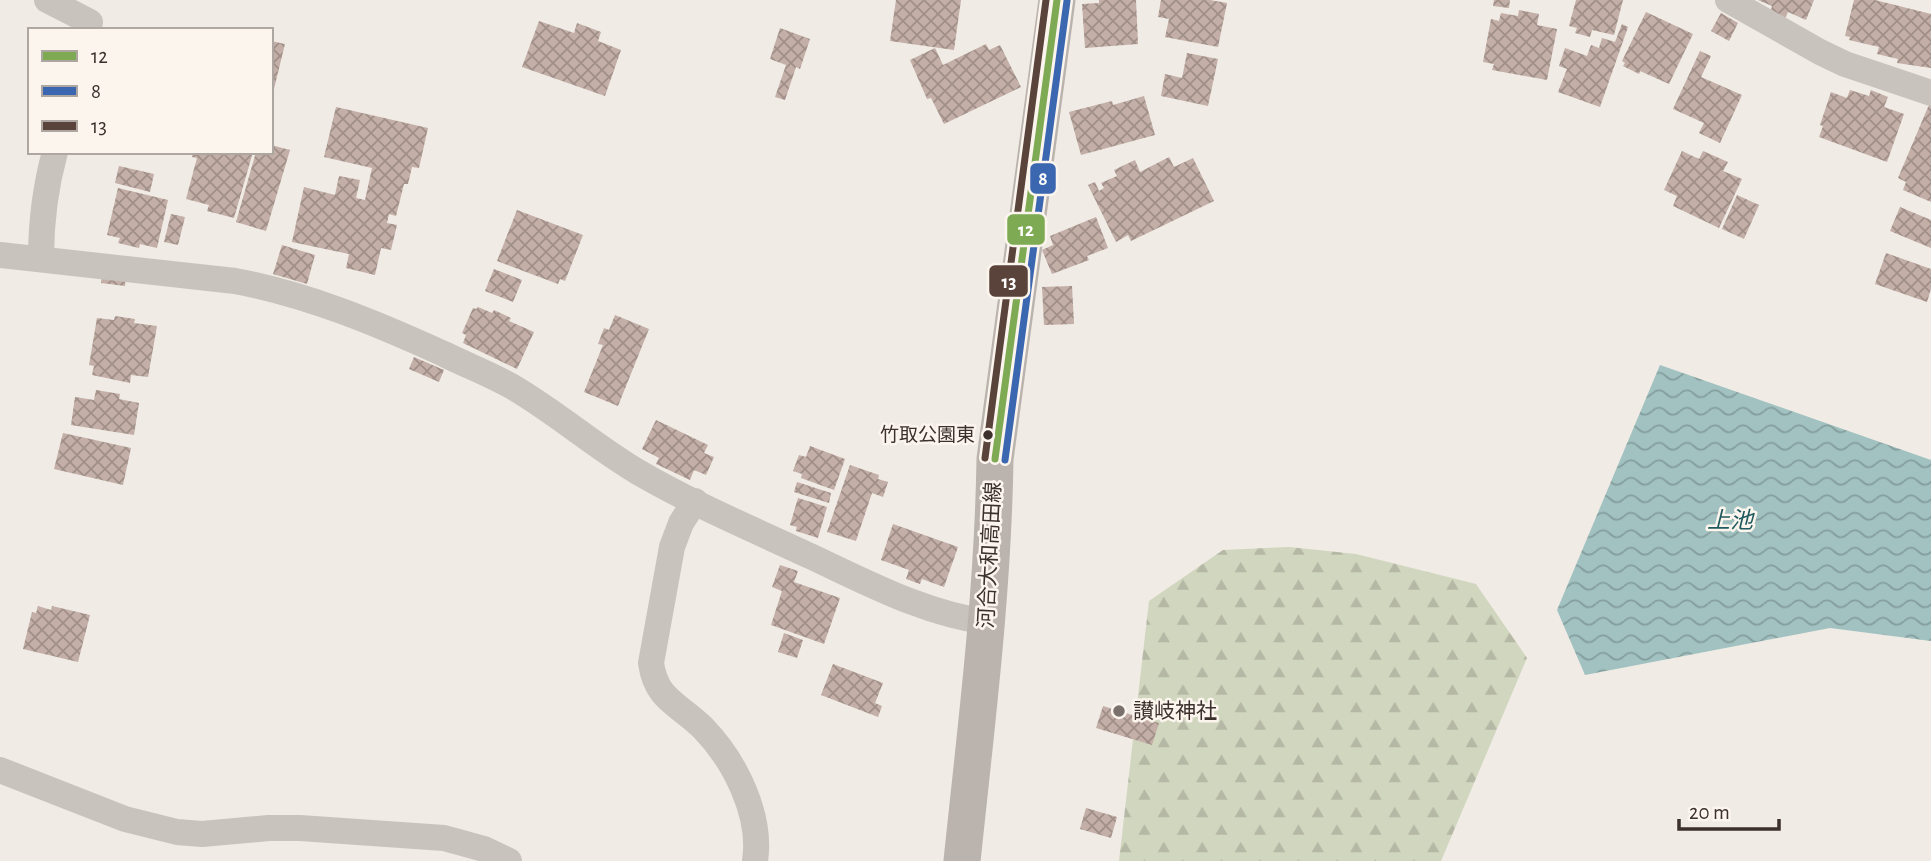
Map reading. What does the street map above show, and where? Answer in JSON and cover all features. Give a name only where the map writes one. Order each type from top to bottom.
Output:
[{"type":"main road","name":"河合大和高田線","points":[[962,861],[987,622],[994,533],[995,459],[1057,0]]},
{"type":"street","points":[[47,0],[90,22],[88,28]]},
{"type":"street","points":[[1728,0],[1828,56],[1931,93]]},
{"type":"street","points":[[41,259],[41,224],[55,154]]},
{"type":"street","points":[[0,254],[235,281],[270,288],[347,312],[388,328],[509,385],[542,405],[605,452],[695,501],[900,598],[958,618],[987,622]]},
{"type":"street","points":[[695,501],[681,523],[672,547],[651,663],[653,680],[663,694],[702,727],[732,768],[754,821],[757,849],[755,861]]},
{"type":"street","points":[[0,770],[125,819],[177,832],[202,834],[300,828],[444,838],[484,849],[509,861]]},
{"type":"green space","points":[[1289,547],[1356,554],[1476,584],[1527,658],[1441,861],[1119,861],[1149,601],[1223,550]]},
{"type":"water","name":"上池","points":[[1660,365],[1931,460],[1931,641],[1830,628],[1585,675],[1557,610]]},
{"type":"building","points":[[896,0],[961,0],[954,50],[890,41]]},
{"type":"building","points":[[1099,0],[1136,0],[1138,44],[1085,48],[1082,4],[1099,3]]},
{"type":"building","points":[[1161,0],[1210,0],[1227,3],[1218,47],[1165,37],[1169,19],[1158,17]]},
{"type":"building","points":[[1494,0],[1510,0],[1509,8],[1493,6]]},
{"type":"building","points":[[1576,0],[1623,0],[1614,35],[1592,30],[1590,37],[1575,33],[1577,28],[1569,26]]},
{"type":"building","points":[[1758,0],[1814,0],[1806,20],[1788,12],[1785,19],[1770,13],[1772,6]]},
{"type":"building","points":[[1854,0],[1875,0],[1931,14],[1931,68],[1897,63],[1898,59],[1877,54],[1879,47],[1849,40],[1850,37],[1845,36]]},
{"type":"building","points":[[1519,10],[1539,14],[1537,25],[1557,29],[1547,80],[1492,70],[1494,64],[1483,62],[1491,19],[1499,21],[1501,13],[1518,16]]},
{"type":"building","points":[[1646,12],[1693,34],[1669,84],[1623,66],[1625,63],[1622,61]]},
{"type":"building","points":[[1721,13],[1738,23],[1729,41],[1711,31]]},
{"type":"building","points":[[539,21],[574,33],[577,23],[601,32],[598,41],[621,50],[605,96],[522,67]]},
{"type":"building","points":[[1622,24],[1628,27],[1600,107],[1558,92],[1567,69],[1559,66],[1565,48],[1587,56],[1591,45],[1599,48],[1602,38],[1615,42]]},
{"type":"building","points":[[780,28],[810,39],[800,69],[796,67],[785,100],[775,97],[786,65],[770,59]]},
{"type":"building","points":[[273,41],[285,44],[273,93]]},
{"type":"building","points":[[986,44],[989,50],[1000,45],[1021,87],[944,124],[931,98],[927,99],[910,60],[935,48],[943,65]]},
{"type":"building","points":[[1700,51],[1711,56],[1701,77],[1742,95],[1720,143],[1699,133],[1704,123],[1673,109]]},
{"type":"building","points":[[1187,53],[1218,59],[1208,106],[1161,96],[1165,74],[1182,78]]},
{"type":"building","points":[[1850,90],[1869,96],[1871,90],[1888,97],[1884,107],[1904,114],[1887,162],[1819,137],[1823,126],[1820,125],[1831,92],[1847,98]]},
{"type":"building","points":[[1144,96],[1155,135],[1081,155],[1069,112],[1112,101],[1113,105]]},
{"type":"building","points":[[1931,100],[1931,202],[1903,190],[1906,182],[1898,178]]},
{"type":"building","points":[[336,107],[428,128],[419,168],[412,167],[408,184],[404,184],[396,216],[389,214],[387,223],[397,225],[391,250],[381,248],[375,275],[346,268],[349,254],[292,242],[304,187],[335,195],[339,176],[360,180],[356,198],[365,200],[372,168],[324,157]]},
{"type":"building","points":[[273,146],[290,150],[266,231],[236,222],[255,154],[273,154]]},
{"type":"building","points":[[1682,151],[1699,159],[1703,151],[1728,162],[1723,171],[1742,179],[1719,228],[1673,206],[1677,196],[1664,190]]},
{"type":"building","points":[[193,154],[252,154],[234,218],[207,211],[209,205],[186,199],[197,158],[192,157]]},
{"type":"building","points":[[1169,157],[1174,167],[1193,158],[1214,201],[1131,241],[1128,235],[1116,242],[1088,185],[1095,182],[1099,191],[1104,188],[1101,183],[1117,176],[1114,170],[1135,160],[1140,172]]},
{"type":"building","points":[[119,166],[154,174],[150,192],[115,183]]},
{"type":"building","points":[[118,188],[168,200],[157,248],[140,244],[139,248],[118,243],[120,238],[107,235]]},
{"type":"building","points":[[1737,195],[1759,205],[1744,239],[1722,229]]},
{"type":"building","points":[[1900,207],[1931,220],[1931,248],[1890,231]]},
{"type":"building","points":[[517,210],[583,235],[565,281],[560,279],[558,284],[497,261]]},
{"type":"building","points":[[171,214],[185,217],[178,245],[164,242]]},
{"type":"building","points":[[1096,217],[1108,248],[1087,256],[1089,260],[1052,274],[1042,250],[1053,245],[1050,236]]},
{"type":"building","points":[[282,245],[315,255],[307,284],[273,274]]},
{"type":"building","points":[[1886,253],[1931,269],[1931,289],[1927,302],[1875,284]]},
{"type":"building","points":[[494,269],[522,280],[513,302],[485,291]]},
{"type":"building","points":[[102,273],[126,277],[125,286],[101,283]]},
{"type":"building","points":[[1072,286],[1074,324],[1044,325],[1042,287]]},
{"type":"building","points":[[478,307],[492,313],[494,310],[511,318],[509,321],[534,332],[517,369],[463,343],[466,335],[462,333],[473,308]]},
{"type":"building","points":[[615,315],[649,329],[618,406],[584,392],[603,345],[598,344],[604,328],[609,330]]},
{"type":"building","points":[[115,316],[135,319],[134,323],[157,326],[148,377],[131,375],[130,383],[92,375],[94,366],[89,365],[97,318],[114,320]]},
{"type":"building","points":[[414,357],[444,370],[439,382],[409,369]]},
{"type":"building","points":[[96,390],[120,394],[119,399],[139,403],[134,435],[71,425],[75,397],[94,400]]},
{"type":"building","points":[[656,420],[708,445],[704,453],[714,457],[706,475],[694,470],[690,480],[656,464],[659,458],[642,449]]},
{"type":"building","points":[[63,433],[131,448],[123,485],[54,469]]},
{"type":"building","points":[[810,446],[845,459],[834,490],[801,478],[802,474],[793,471],[799,455],[806,457]]},
{"type":"building","points":[[850,465],[879,475],[878,479],[888,482],[883,497],[872,493],[856,541],[827,532]]},
{"type":"building","points":[[797,482],[831,493],[829,503],[794,492]]},
{"type":"building","points":[[798,498],[827,507],[818,538],[796,531],[797,527],[790,525]]},
{"type":"building","points":[[893,524],[958,547],[944,587],[922,579],[920,584],[906,579],[909,570],[881,560]]},
{"type":"building","points":[[780,565],[798,571],[794,582],[840,598],[824,644],[771,625],[782,591],[772,587]]},
{"type":"building","points":[[38,606],[51,610],[52,606],[90,615],[78,662],[23,649],[32,612],[36,613]]},
{"type":"building","points":[[784,633],[803,640],[797,658],[778,652]]},
{"type":"building","points":[[833,664],[883,683],[875,703],[882,706],[878,717],[821,695]]},
{"type":"building","points":[[1103,706],[1159,723],[1152,745],[1096,728]]},
{"type":"building","points":[[1086,808],[1117,817],[1111,838],[1080,829]]},
{"type":"transit line","name":"13","points":[[985,458],[1046,0]]},
{"type":"transit line","name":"12","points":[[995,459],[1057,0]]},
{"type":"transit line","name":"8","points":[[1005,460],[1067,1]]},
{"type":"place","name":"竹取公園東","points":[[988,435]]},
{"type":"place","name":"讃岐神社","points":[[1119,711]]}]
